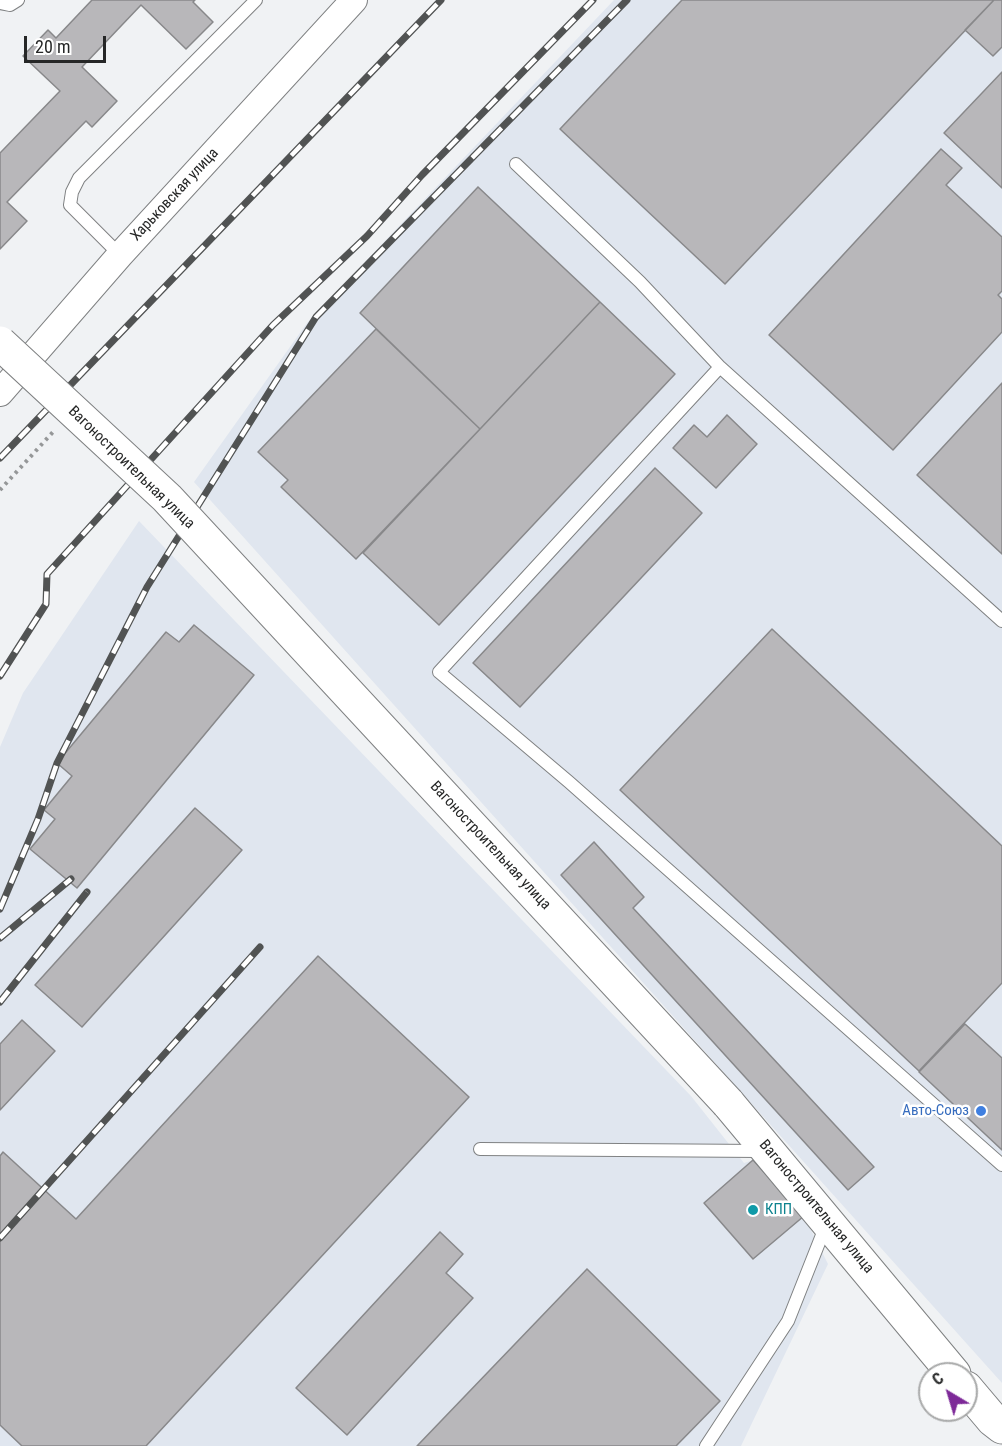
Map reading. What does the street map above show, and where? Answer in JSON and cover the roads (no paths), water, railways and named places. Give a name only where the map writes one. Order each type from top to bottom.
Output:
[{"type":"main road","name":"Вагоностроительная улица","points":[[0,343],[167,498],[728,1102],[944,1362]]},
{"type":"main road","points":[[978,1402],[1002,1427]]},
{"type":"street","name":"Харьковская улица","points":[[0,393],[120,255],[354,0]]},
{"type":"lane","points":[[0,3],[10,5],[18,0]]},
{"type":"lane","points":[[120,255],[70,205],[72,192],[79,178],[256,0]]},
{"type":"lane","points":[[516,164],[640,282],[720,367],[1002,621]]},
{"type":"lane","points":[[720,367],[439,672],[569,782],[1002,1165]]},
{"type":"lane","points":[[480,1149],[769,1151]]},
{"type":"lane","points":[[706,1446],[788,1321],[827,1221]]},
{"type":"railway","points":[[0,458],[441,0]]},
{"type":"railway","points":[[0,676],[46,604],[47,574],[273,325],[367,236],[422,175],[593,0]]},
{"type":"railway","points":[[0,909],[38,819],[57,763],[147,587],[316,317],[627,0]]},
{"type":"railway","points":[[0,938],[71,879]]},
{"type":"railway","points":[[0,1002],[87,892]]},
{"type":"railway","points":[[0,1238],[260,947]]},
{"type":"place","name":"Авто-Союз","points":[[981,1111]]},
{"type":"place","name":"КПП","points":[[753,1210]]}]
